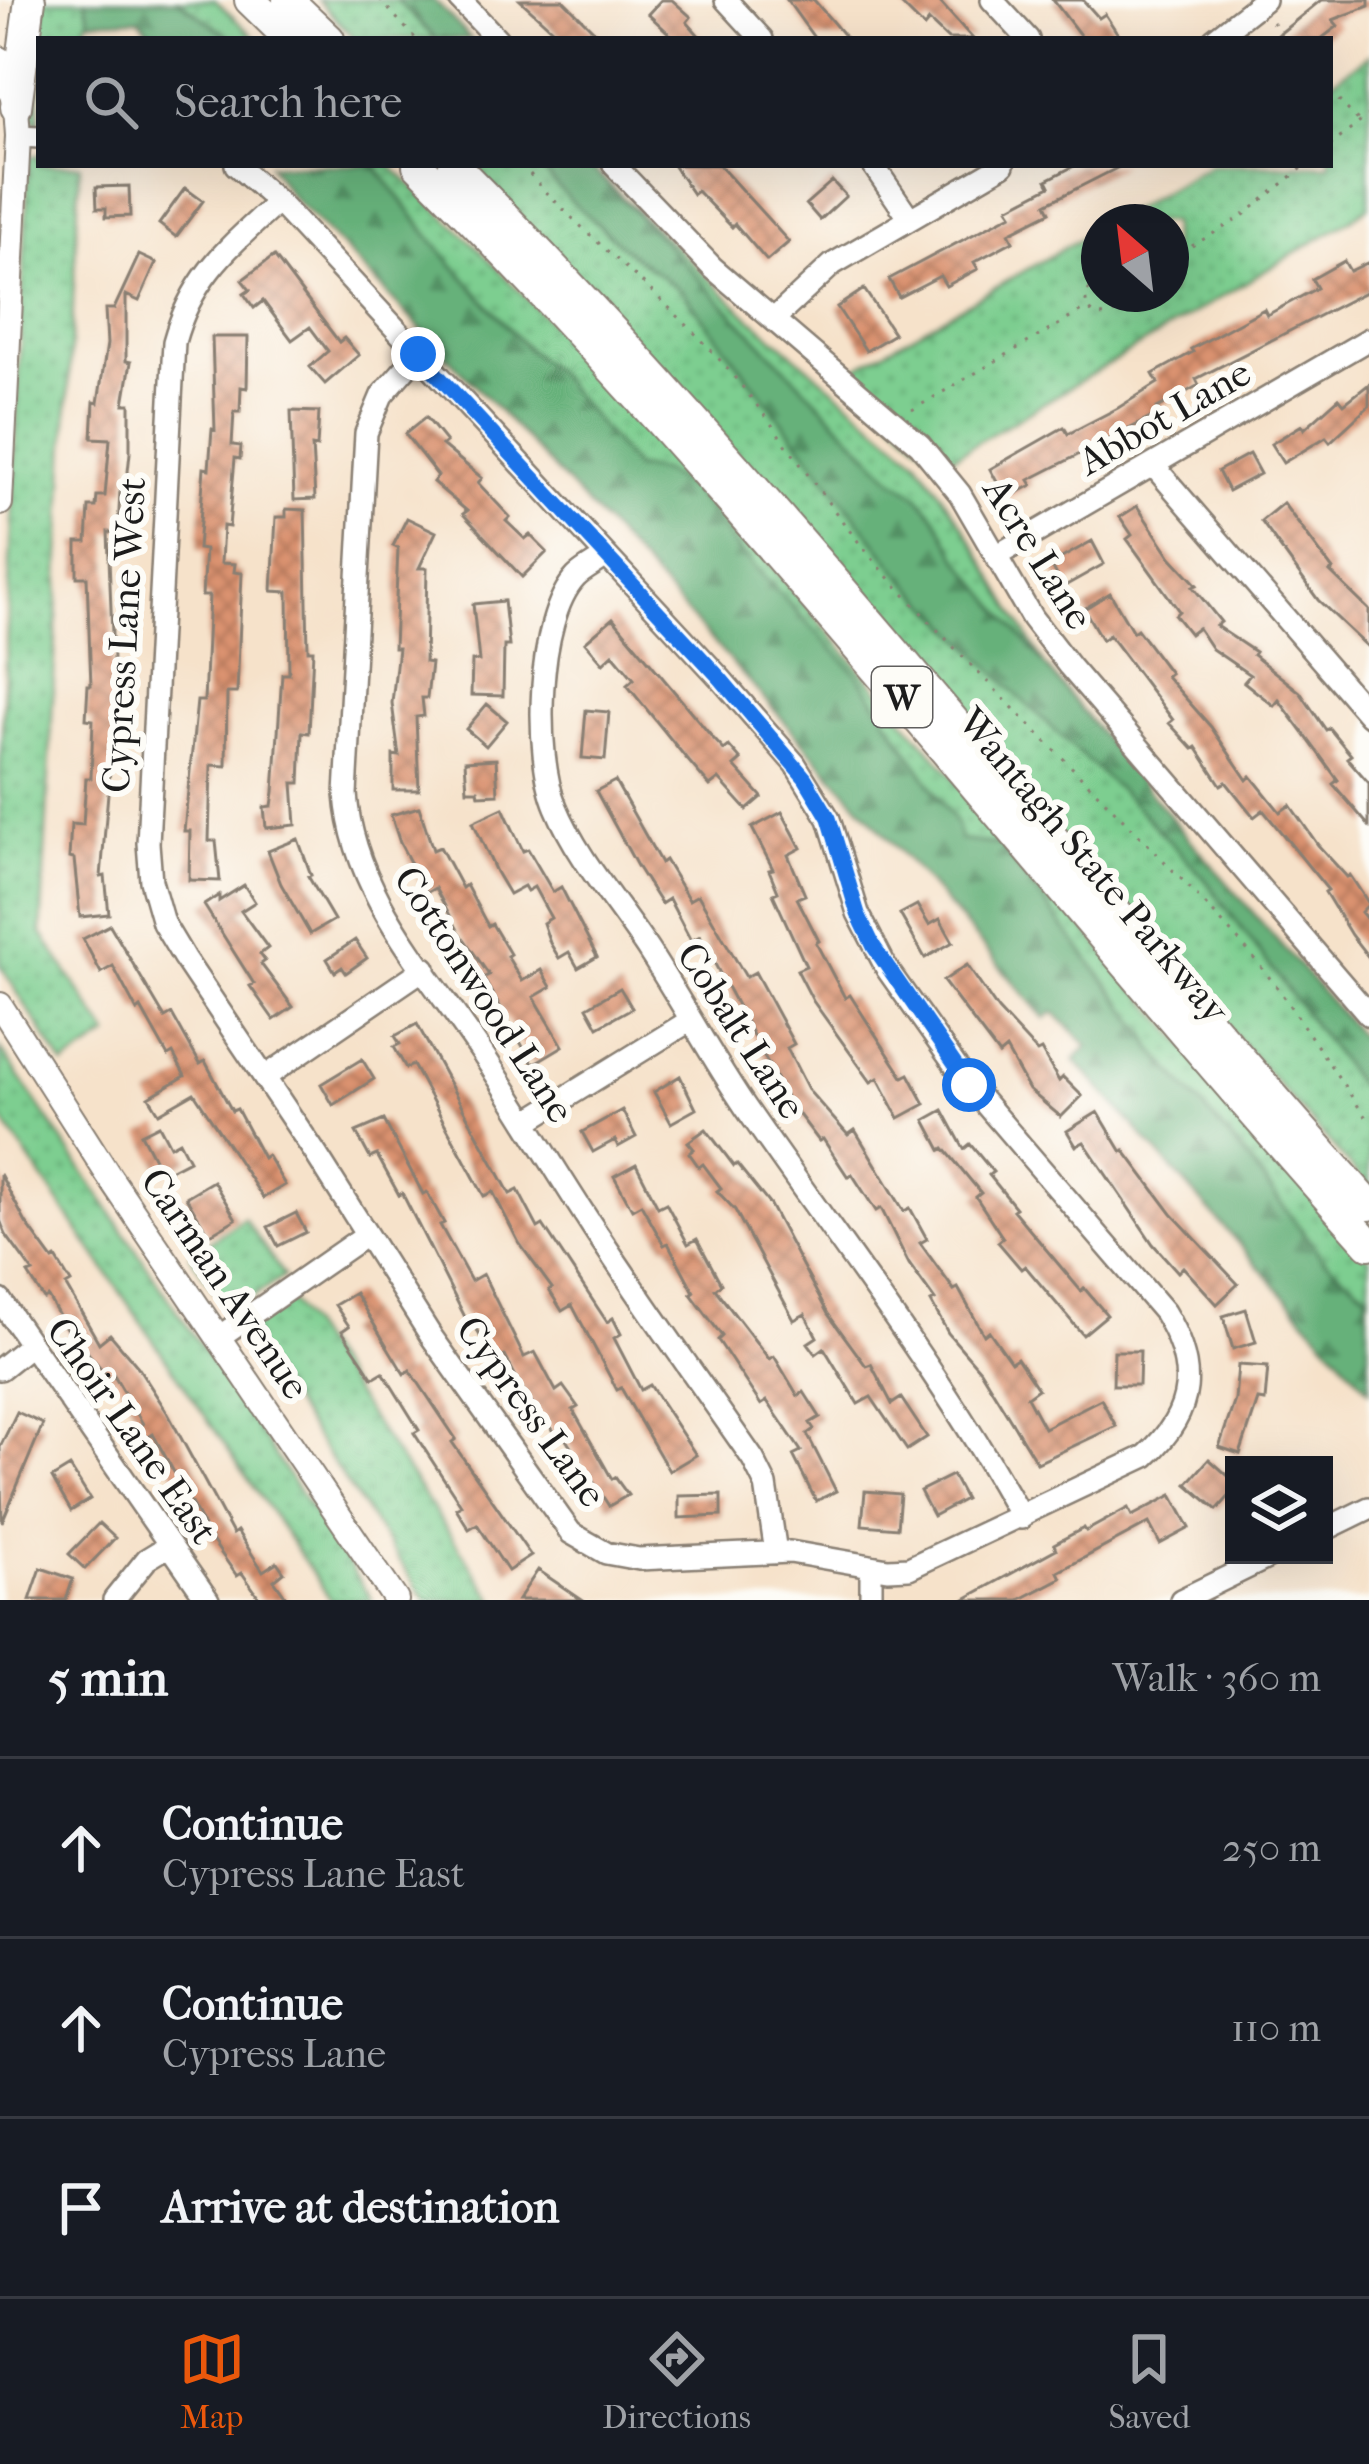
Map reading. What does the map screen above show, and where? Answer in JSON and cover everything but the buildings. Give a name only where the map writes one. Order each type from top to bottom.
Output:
[{"type":"highway","points":[[0,8],[8,0]]},
{"type":"highway","points":[[25,127],[30,0]]},
{"type":"highway","points":[[250,0],[287,36]]},
{"type":"highway","points":[[288,0],[328,36]]},
{"type":"highway","points":[[304,0],[329,36]]},
{"type":"highway","name":"Wantagh State Parkway","points":[[421,168],[621,377],[806,584],[1147,992],[1369,1244]]},
{"type":"highway","name":"Wantagh State Parkway","points":[[457,168],[678,400],[843,587],[1143,946],[1369,1205]]},
{"type":"main road","points":[[0,59],[25,127],[0,503]]},
{"type":"main road","name":"Carman Avenue","points":[[3,1015],[396,1600]]},
{"type":"street","points":[[460,0],[494,36]]},
{"type":"street","points":[[726,0],[759,36]]},
{"type":"street","points":[[992,0],[1025,36]]},
{"type":"street","points":[[1218,36],[1263,5]]},
{"type":"street","points":[[239,168],[278,202],[606,556]]},
{"type":"street","name":"Acre Lane","points":[[617,168],[713,268],[895,421],[942,470],[1032,618],[1069,666],[1369,1015]]},
{"type":"street","points":[[875,168],[910,220]]},
{"type":"street","points":[[774,319],[833,264],[998,168]]},
{"type":"street","name":"Cypress Lane West","points":[[265,1077],[164,923],[151,881],[148,843],[173,342],[182,311],[202,277],[278,202]]},
{"type":"street","name":"Abbot Lane","points":[[996,556],[1369,339]]},
{"type":"street","name":"Cottonwood Lane","points":[[418,354],[382,395],[366,433],[346,794],[348,825],[359,864],[592,1227],[753,1459],[766,1486],[776,1553]]},
{"type":"street","points":[[1153,465],[1369,715]]},
{"type":"street","name":"Cypress Lane","points":[[265,1077],[444,1355],[571,1533],[606,1553],[639,1559],[776,1553],[909,1568],[1146,1456],[1174,1423],[1186,1395],[1188,1366],[1181,1341],[1164,1312],[969,1085],[887,969],[858,914],[829,818],[805,778],[606,556]]},
{"type":"street","name":"Cobalt Lane","points":[[606,556],[576,577],[554,622],[544,704],[547,779],[555,806],[742,1102],[980,1445],[1021,1518]]},
{"type":"street","points":[[265,1077],[425,968]]},
{"type":"street","points":[[526,1122],[691,1020]]},
{"type":"street","points":[[219,1337],[366,1235]]},
{"type":"street","name":"Choir Lane East","points":[[0,1300],[208,1600]]},
{"type":"street","points":[[0,1369],[30,1345]]},
{"type":"street","points":[[1333,1526],[1369,1508]]},
{"type":"street","points":[[114,1600],[147,1559],[170,1545]]},
{"type":"street","points":[[1182,1600],[1255,1564]]},
{"type":"street","points":[[871,1566],[872,1600]]},
{"type":"path","points":[[380,0],[413,36]]},
{"type":"path","points":[[1263,5],[1284,36]]},
{"type":"path","points":[[1333,95],[1360,122]]},
{"type":"path","points":[[1333,144],[1369,115]]},
{"type":"path","points":[[525,168],[710,349],[756,402],[875,562],[1248,951],[1369,1122]]},
{"type":"path","points":[[1189,248],[1240,218],[1302,168]]},
{"type":"path","points":[[895,421],[1081,312]]},
{"type":"green space","points":[[40,0],[85,0],[90,21],[85,36],[37,36]]},
{"type":"green space","points":[[85,0],[178,0],[228,36],[153,36],[139,19],[90,21]]},
{"type":"green space","points":[[178,0],[215,0],[253,36],[228,36]]},
{"type":"green space","points":[[318,0],[396,0],[433,36],[352,36]]},
{"type":"green space","points":[[396,0],[434,0],[468,36],[433,36]]},
{"type":"green space","points":[[36,45],[36,122],[30,113]]},
{"type":"green space","points":[[1369,55],[1369,206],[941,464],[845,374],[1081,238],[1081,312],[1189,312],[1189,204],[1142,204],[1205,168],[1333,168],[1333,81]]},
{"type":"green space","points":[[36,156],[36,168],[80,168],[41,932],[109,1036],[64,1066],[0,965],[0,780],[29,157]]},
{"type":"green space","points":[[271,168],[376,168],[440,250],[525,347],[554,371],[634,467],[663,472],[693,490],[736,548],[858,675],[957,825],[960,840],[1000,845],[1146,1034],[1152,1049],[1246,1157],[1323,1259],[1367,1293],[1369,1390],[1075,1060],[1088,1046],[1054,1012],[1045,1018],[675,600],[290,195]]},
{"type":"green space","points":[[376,168],[393,168],[475,245],[673,452],[1369,1258],[1369,1297],[1323,1259],[1246,1157],[1152,1049],[1146,1034],[960,840],[957,825],[858,675],[736,548],[693,490],[663,472],[634,467],[554,371],[525,347]]},
{"type":"green space","points":[[472,168],[541,168],[630,253],[683,292],[901,575],[1205,879],[1369,1099],[1369,1188]]},
{"type":"green space","points":[[541,168],[592,168],[893,479],[918,496],[959,559],[1119,757],[1369,1047],[1369,1099],[1205,879],[901,575],[683,292],[569,199]]},
{"type":"green space","points":[[592,168],[746,314],[917,459],[963,525],[1045,666],[973,577],[933,518]]},
{"type":"green space","points":[[0,1048],[372,1600],[331,1600],[0,1116]]},
{"type":"green space","points":[[244,1218],[284,1276],[236,1309],[232,1303],[226,1307],[190,1255]]},
{"type":"green space","points":[[290,1300],[495,1600],[426,1600],[249,1340],[255,1332],[251,1326]]},
{"type":"route","points":[[418,354],[720,678],[805,778],[829,818],[858,914],[874,947],[969,1085]]}]
